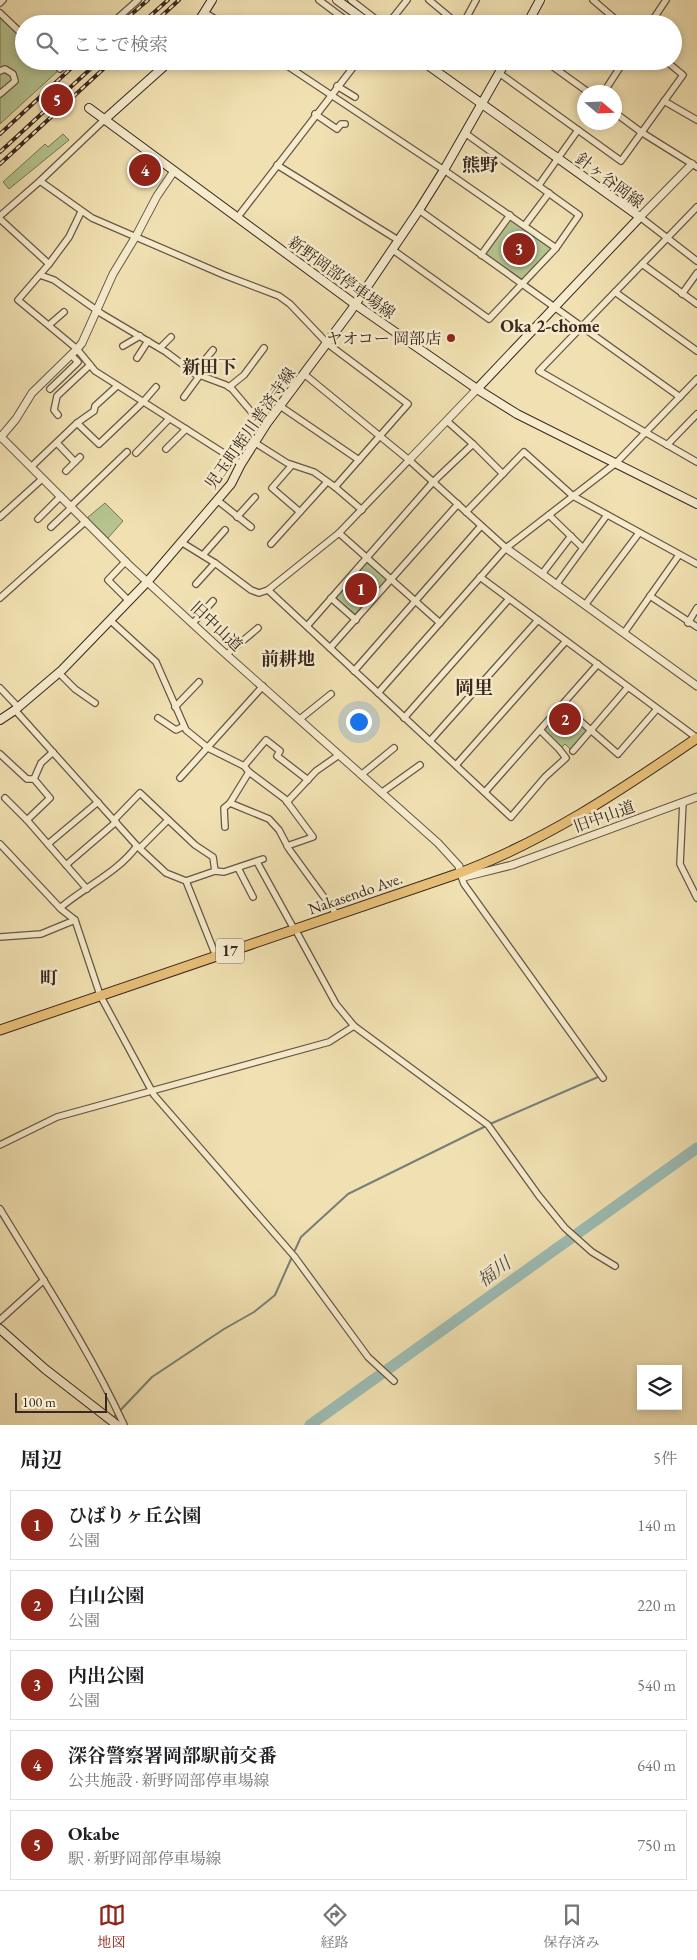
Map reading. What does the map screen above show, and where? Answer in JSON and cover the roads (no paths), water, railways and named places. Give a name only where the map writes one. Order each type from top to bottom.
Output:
[{"type":"highway","name":"Nakasendo Ave.","points":[[0,1030],[100,994],[460,873],[504,854],[566,823],[615,794],[697,738]]},
{"type":"main road","points":[[202,15],[212,0]]},
{"type":"main road","points":[[337,0],[358,15]]},
{"type":"main road","points":[[532,15],[540,0]]},
{"type":"main road","points":[[104,120],[160,70]]},
{"type":"main road","name":"針ヶ谷岡線","points":[[434,70],[640,217],[477,389]]},
{"type":"main road","name":"児玉町蛭川普済寺線","points":[[0,720],[17,709],[59,673],[148,580],[230,484],[267,423],[328,344],[393,250],[444,170],[501,70]]},
{"type":"main road","name":"新野岡部停車場線","points":[[89,108],[356,305],[477,389],[517,414],[697,504]]},
{"type":"main road","points":[[0,1330],[45,1370],[117,1425]]},
{"type":"street","points":[[0,4],[3,0]]},
{"type":"street","points":[[121,15],[138,0]]},
{"type":"street","points":[[318,0],[339,15]]},
{"type":"street","points":[[351,0],[370,15]]},
{"type":"street","points":[[395,15],[407,0]]},
{"type":"street","points":[[429,0],[447,15]]},
{"type":"street","points":[[468,15],[476,0]]},
{"type":"street","points":[[593,0],[610,15]]},
{"type":"street","points":[[656,15],[665,0]]},
{"type":"street","points":[[204,12],[209,15]]},
{"type":"street","points":[[0,13],[15,27]]},
{"type":"street","points":[[0,71],[5,69],[13,74],[15,81],[0,94]]},
{"type":"street","points":[[294,70],[525,225],[556,248]]},
{"type":"street","points":[[237,218],[350,70]]},
{"type":"street","points":[[557,70],[578,85]]},
{"type":"street","points":[[609,85],[618,70]]},
{"type":"street","points":[[539,185],[578,130],[621,161],[683,75],[677,70]]},
{"type":"street","points":[[499,73],[577,129]]},
{"type":"street","points":[[337,86],[355,97]]},
{"type":"street","points":[[664,101],[697,120]]},
{"type":"street","points":[[315,114],[337,129],[341,124],[345,124]]},
{"type":"street","points":[[622,118],[694,166],[640,217],[666,239],[697,261]]},
{"type":"street","points":[[49,264],[0,218],[104,120]]},
{"type":"street","points":[[393,250],[488,319],[556,248],[580,215],[465,133]]},
{"type":"street","points":[[277,164],[398,240]]},
{"type":"street","points":[[0,437],[16,420],[32,393],[77,349],[113,274],[154,201],[174,171]]},
{"type":"street","points":[[40,181],[81,212],[216,272],[279,296],[290,304],[328,344],[408,404],[335,487]]},
{"type":"street","points":[[525,225],[548,193]]},
{"type":"street","points":[[696,209],[539,371],[697,462]]},
{"type":"street","points":[[419,210],[680,397]]},
{"type":"street","points":[[81,212],[69,237],[18,300],[77,349],[95,371],[241,464]]},
{"type":"street","points":[[481,255],[510,215]]},
{"type":"street","points":[[642,264],[697,304]]},
{"type":"street","points":[[682,294],[697,273]]},
{"type":"street","points":[[40,274],[54,280],[96,310],[160,348],[197,374],[229,387],[254,415],[267,423]]},
{"type":"street","points":[[615,292],[697,351]]},
{"type":"street","points":[[50,325],[64,312]]},
{"type":"street","points":[[123,346],[140,336]]},
{"type":"street","points":[[160,348],[171,337]]},
{"type":"street","points":[[138,358],[148,341]]},
{"type":"street","points":[[229,387],[244,375],[264,348]]},
{"type":"street","points":[[184,397],[213,350]]},
{"type":"street","points":[[50,389],[78,362],[71,356]]},
{"type":"street","points":[[58,414],[54,410],[57,396],[90,365]]},
{"type":"street","points":[[304,374],[409,460],[506,548],[696,684]]},
{"type":"street","points":[[378,693],[506,548],[616,463],[697,379]]},
{"type":"street","points":[[31,467],[78,423],[94,411],[95,406],[117,386]]},
{"type":"street","points":[[78,423],[99,444],[143,402],[156,386]]},
{"type":"street","points":[[181,542],[215,563],[251,590],[259,593],[268,590],[339,534],[477,389]]},
{"type":"street","points":[[280,406],[359,460]]},
{"type":"street","points":[[667,445],[697,414]]},
{"type":"street","points":[[136,453],[169,419]]},
{"type":"street","points":[[447,421],[503,474]]},
{"type":"street","points":[[166,449],[186,429]]},
{"type":"street","name":"旧中山道","points":[[0,437],[126,561],[438,843],[459,866],[460,873],[467,877],[522,860],[697,797]]},
{"type":"street","points":[[254,442],[292,465],[314,472],[362,510]]},
{"type":"street","points":[[57,443],[77,459],[66,471]]},
{"type":"street","points":[[307,626],[433,482],[473,444]]},
{"type":"street","points":[[51,528],[127,452]]},
{"type":"street","points":[[466,512],[524,452],[573,496],[697,564]]},
{"type":"street","points":[[292,465],[272,488],[300,512]]},
{"type":"street","points":[[0,517],[42,478]]},
{"type":"street","points":[[271,544],[328,482]]},
{"type":"street","points":[[38,519],[61,496]]},
{"type":"street","points":[[237,517],[255,497]]},
{"type":"street","points":[[217,500],[251,527]]},
{"type":"street","points":[[330,648],[458,504]]},
{"type":"street","points":[[549,515],[583,548]]},
{"type":"street","points":[[556,585],[607,515]]},
{"type":"street","points":[[0,598],[86,521]]},
{"type":"street","points":[[354,671],[481,526]]},
{"type":"street","points":[[203,555],[225,530]]},
{"type":"street","points":[[585,605],[639,533]]},
{"type":"street","points":[[339,534],[440,623]]},
{"type":"street","points":[[542,574],[571,536]]},
{"type":"street","points":[[624,633],[680,555]]},
{"type":"street","points":[[126,561],[108,580],[129,601]]},
{"type":"street","points":[[196,584],[215,563]]},
{"type":"street","points":[[480,577],[697,738]]},
{"type":"street","points":[[268,590],[511,817],[545,777],[566,758],[540,730]]},
{"type":"street","points":[[650,596],[688,623],[697,627]]},
{"type":"street","points":[[331,598],[356,620]]},
{"type":"street","points":[[404,718],[509,599]]},
{"type":"street","points":[[194,624],[212,601]]},
{"type":"street","points":[[688,623],[697,608]]},
{"type":"street","points":[[110,620],[156,662],[186,730],[208,748],[244,766],[287,802],[313,837],[288,846]]},
{"type":"street","points":[[430,741],[538,620]]},
{"type":"street","points":[[227,654],[258,628]]},
{"type":"street","points":[[456,765],[566,641]]},
{"type":"street","points":[[485,792],[598,664]]},
{"type":"street","points":[[59,673],[75,689],[95,703]]},
{"type":"street","points":[[175,707],[200,682]]},
{"type":"street","points":[[180,778],[263,686]]},
{"type":"street","points":[[573,751],[628,687]]},
{"type":"street","points":[[0,688],[53,752],[115,821],[166,872],[186,881],[215,871],[224,872],[260,861],[294,929],[336,1004],[354,1026],[488,1124],[539,1196],[565,1228],[592,1252],[615,1266]]},
{"type":"street","points":[[300,719],[331,694]]},
{"type":"street","points":[[562,705],[618,754],[657,709]]},
{"type":"street","points":[[158,718],[176,730],[184,726]]},
{"type":"street","points":[[244,766],[266,740],[280,751],[277,756],[308,780]]},
{"type":"street","points":[[361,775],[394,748]]},
{"type":"street","points":[[34,780],[41,763],[53,752]]},
{"type":"street","points":[[0,754],[27,779],[34,780],[50,798],[27,820]]},
{"type":"street","points":[[287,802],[316,771],[339,755]]},
{"type":"street","points":[[381,793],[420,765]]},
{"type":"street","points":[[225,827],[224,808],[230,802],[249,772]]},
{"type":"street","points":[[66,865],[115,821],[140,793],[195,845],[213,857],[215,871]]},
{"type":"street","points":[[5,798],[88,889]]},
{"type":"street","points":[[48,844],[98,802]]},
{"type":"street","points":[[230,802],[270,819],[337,915]]},
{"type":"street","points":[[683,802],[680,864],[697,898]]},
{"type":"street","points":[[60,908],[102,880],[168,820]]},
{"type":"street","points":[[0,844],[60,908],[75,920],[100,994],[152,1092],[294,1256],[368,1357],[393,1381]]},
{"type":"street","points":[[514,849],[522,860]]},
{"type":"street","points":[[504,854],[511,861],[522,860]]},
{"type":"street","points":[[238,868],[253,897]]},
{"type":"street","points":[[460,873],[464,884],[603,1078]]},
{"type":"street","points":[[186,881],[216,956]]},
{"type":"street","points":[[0,937],[41,934],[75,920]]},
{"type":"street","points":[[1,1142],[56,1117],[330,1042],[354,1026]]},
{"type":"street","points":[[0,1209],[80,1340],[124,1425]]},
{"type":"street","points":[[0,1320],[44,1280]]},
{"type":"waterway","points":[[490,1124],[598,1077]]},
{"type":"waterway","points":[[295,1250],[301,1237],[348,1194],[486,1126]]},
{"type":"waterway","name":"福川","points":[[310,1425],[697,1148]]},
{"type":"waterway","points":[[112,1419],[152,1377],[224,1329],[254,1312],[275,1295],[291,1259]]},
{"type":"railway","points":[[130,15],[148,0]]},
{"type":"railway","points":[[151,15],[168,0]]},
{"type":"railway","points":[[163,15],[179,0]]},
{"type":"railway","points":[[0,134],[69,70]]},
{"type":"railway","points":[[0,152],[89,70]]},
{"type":"railway","points":[[0,164],[102,70]]},
{"type":"place","name":"Okabe","points":[[57,100]]},
{"type":"place","name":"深谷警察署岡部駅前交番","points":[[145,170]]},
{"type":"place","name":"内出公園","points":[[519,249]]},
{"type":"place","name":"ヤオコー 岡部店","points":[[451,338]]},
{"type":"place","name":"ひばりヶ丘公園","points":[[361,589]]},
{"type":"place","name":"白山公園","points":[[565,719]]},
{"type":"district","name":"熊野","points":[[480,165]]},
{"type":"district","name":"Oka 2-chome","points":[[550,326]]},
{"type":"district","name":"新田下","points":[[209,367]]},
{"type":"district","name":"前耕地","points":[[288,659]]},
{"type":"district","name":"岡里","points":[[474,687]]},
{"type":"district","name":"町","points":[[49,978]]}]
